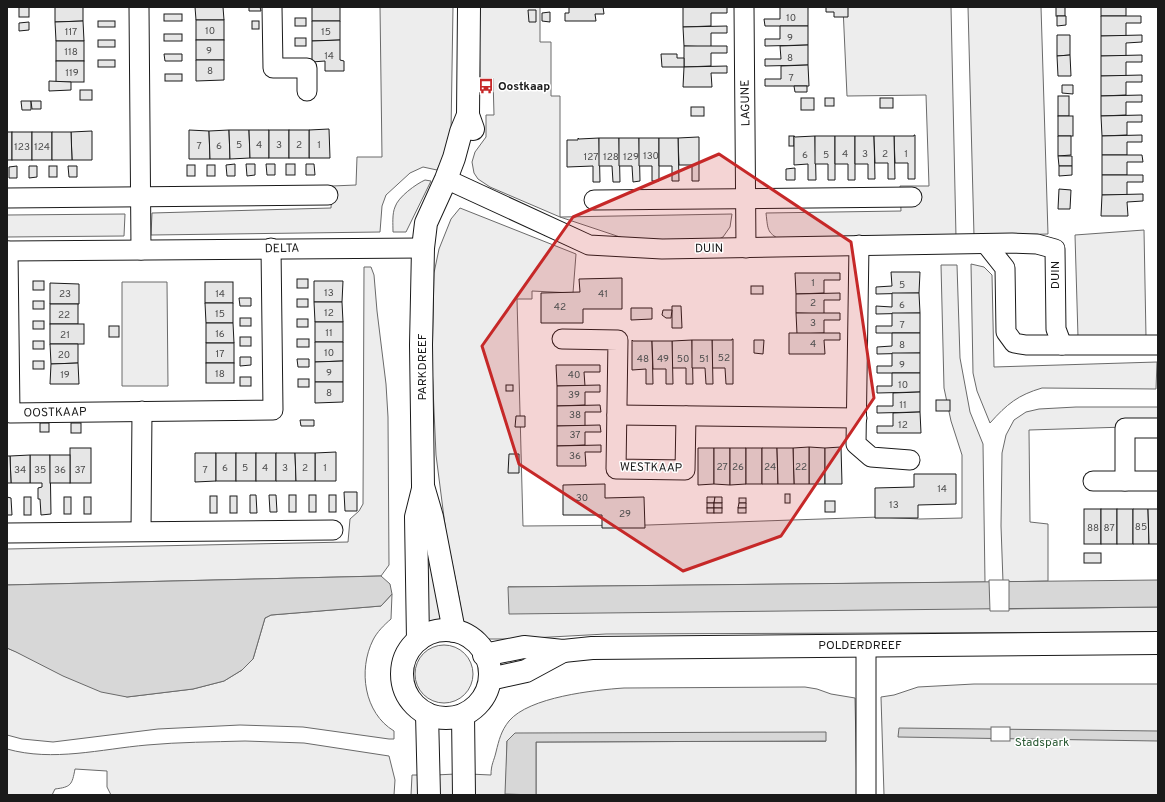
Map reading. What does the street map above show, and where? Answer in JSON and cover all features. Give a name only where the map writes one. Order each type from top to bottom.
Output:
[{"type":"street","points":[[139,7],[141,250]]},
{"type":"street","points":[[272,7],[273,68],[307,68],[307,91]]},
{"type":"street","name":"PARKDREEF","points":[[418,640],[416,517],[423,486],[421,345],[423,248],[426,223],[452,182],[454,158],[461,132],[468,115],[469,7]]},
{"type":"street","name":"LAGUNE","points":[[744,7],[746,248]]},
{"type":"street","name":"DUIN","points":[[452,182],[589,245],[662,249],[859,245],[1037,244],[1055,249],[1056,329],[1062,345]]},
{"type":"street","points":[[7,198],[328,195]]},
{"type":"street","points":[[594,200],[912,197]]},
{"type":"street","points":[[986,244],[1005,268],[1006,332],[1014,343],[1026,345],[1158,344]]},
{"type":"street","points":[[859,245],[856,444],[870,457],[910,460]]},
{"type":"street","name":"OOSTKAAP","points":[[8,251],[10,413],[273,410],[272,248]]},
{"type":"street","name":"DELTA","points":[[8,251],[423,248]]},
{"type":"street","name":"WESTKAAP","points":[[562,339],[618,340],[616,469],[686,470],[686,416]]},
{"type":"street","points":[[141,531],[142,411]]},
{"type":"street","points":[[617,415],[857,418]]},
{"type":"street","points":[[1125,481],[1125,428],[1158,428]]},
{"type":"street","points":[[1093,481],[1158,481]]},
{"type":"street","name":"PARKDREEF","points":[[423,486],[432,517],[454,631]]},
{"type":"street","points":[[7,533],[333,530]]},
{"type":"street","points":[[441,630],[454,631],[469,637],[481,648],[488,664],[490,679],[485,694],[476,706],[463,715],[445,718],[427,714],[415,706],[406,694],[402,680],[403,665],[408,651],[418,640],[441,630]]},
{"type":"street","name":"POLDERDREEF","points":[[484,655],[524,647],[563,651],[592,648],[1158,643]]},
{"type":"street","points":[[866,645],[866,795]]},
{"type":"street","name":"POLDERDREEF","points":[[490,679],[526,671],[563,651]]},
{"type":"street","points":[[427,714],[429,795]]},
{"type":"street","points":[[463,715],[464,795]]},
{"type":"highlighted area","points":[[719,154],[851,242],[874,398],[781,536],[683,571],[519,464],[482,346],[573,217]]},
{"type":"green space","points":[[380,7],[453,7],[451,132],[445,154],[437,170],[423,167],[410,173],[386,195],[382,206],[380,232],[151,235],[152,213],[331,208],[332,186],[356,185],[357,157],[382,157]]},
{"type":"green space","points":[[479,7],[540,7],[540,42],[551,42],[551,96],[560,96],[560,217],[490,187],[478,179],[474,173],[472,162],[475,152],[486,137],[486,115],[494,115],[493,78],[480,78]]},
{"type":"green space","points":[[843,7],[951,7],[956,237],[783,241],[769,231],[766,213],[901,211],[900,186],[929,186],[926,95],[847,96]]},
{"type":"green space","points":[[968,7],[1041,7],[1048,234],[974,236]]},
{"type":"green space","points":[[425,180],[431,181],[406,232],[393,232],[393,213],[397,203],[408,191]]},
{"type":"green space","points":[[460,208],[576,254],[573,293],[532,291],[532,299],[517,299],[523,526],[648,525],[879,517],[920,519],[962,518],[962,455],[951,421],[944,388],[941,265],[957,265],[960,358],[970,412],[983,444],[985,582],[508,587],[1004,609],[1158,607],[1158,632],[606,634],[514,639],[480,639],[473,632],[465,628],[461,612],[446,533],[436,455],[432,365],[434,273],[439,249],[451,219]]},
{"type":"green space","points":[[125,214],[124,236],[7,237],[7,215]]},
{"type":"green space","points":[[732,214],[730,227],[723,237],[715,241],[702,243],[623,238],[560,217]]},
{"type":"green space","points":[[1144,230],[1146,337],[1078,337],[1075,235]]},
{"type":"green space","points":[[971,264],[984,267],[992,275],[994,367],[1157,362],[1156,389],[1042,388],[1013,401],[990,423],[977,391],[973,373]]},
{"type":"green space","points":[[364,267],[371,267],[374,275],[386,384],[388,417],[389,565],[381,576],[7,585],[7,549],[348,542],[350,519],[359,511],[363,504]]},
{"type":"green space","points":[[122,282],[167,282],[168,386],[122,386]]},
{"type":"green space","points":[[1076,407],[1158,407],[1158,426],[1029,430],[1030,522],[1048,524],[1048,581],[1003,582],[1001,526],[1002,453],[1006,435],[1014,420],[1026,412],[1039,409]]},
{"type":"green space","points":[[426,528],[444,623],[428,624]]},
{"type":"green space","points":[[392,594],[391,619],[373,640],[368,652],[365,677],[370,702],[384,723],[394,731],[394,739],[303,727],[240,725],[158,729],[53,742],[22,739],[7,735],[7,648],[127,697],[193,689],[224,681],[242,670],[253,659],[265,618],[271,615],[381,606]]},
{"type":"green space","points":[[444,645],[455,647],[468,658],[471,663],[473,674],[471,685],[460,698],[455,701],[444,703],[433,701],[420,690],[417,685],[415,674],[417,663],[428,650],[433,647]]},
{"type":"green space","name":"Stadspark","points":[[974,684],[1158,684],[1158,795],[884,795],[881,697],[894,695],[918,687]]},
{"type":"green space","points":[[805,687],[831,694],[855,698],[857,795],[536,795],[536,742],[826,741],[507,741],[506,795],[470,795],[469,774],[491,775],[492,765],[499,740],[509,721],[518,713],[531,706],[546,701],[580,693],[624,688]]},
{"type":"green space","points":[[245,741],[304,743],[389,756],[395,780],[394,795],[111,795],[107,787],[107,771],[75,769],[72,782],[68,786],[55,789],[52,795],[7,795],[7,749],[24,753],[59,755],[159,744]]},
{"type":"green space","points":[[456,774],[457,795],[435,795],[435,775]]},
{"type":"green space","points":[[412,775],[421,775],[422,795],[411,795]]},
{"type":"shaded area","points":[[381,576],[390,584],[392,594],[381,606],[271,615],[265,618],[253,659],[242,670],[224,681],[193,689],[127,697],[101,692],[63,676],[7,648],[7,585]]},
{"type":"shaded area","points":[[1158,580],[1158,607],[509,614],[508,587]]},
{"type":"shaded area","points":[[899,728],[1158,731],[1158,741],[898,737]]},
{"type":"shaded area","points":[[826,732],[826,741],[536,742],[536,795],[505,794],[507,741],[515,733]]},
{"type":"pier","points":[[989,580],[1009,580],[1009,611],[990,611]]},
{"type":"pier","points":[[991,727],[1010,727],[1010,741],[991,741]]},
{"type":"building","points":[[19,7],[29,7],[29,17],[19,17]]},
{"type":"building","points":[[55,7],[83,7],[83,21],[55,22]]},
{"type":"building","points":[[195,7],[223,7],[224,20],[196,20]]},
{"type":"building","points":[[249,7],[260,7],[261,11],[249,11]]},
{"type":"building","points":[[312,7],[340,7],[340,21],[312,21]]},
{"type":"building","points":[[569,7],[603,7],[604,14],[595,14],[596,21],[565,21],[565,13],[569,13]]},
{"type":"building","points":[[683,7],[727,7],[727,13],[711,13],[711,26],[683,27]]},
{"type":"building","points":[[780,7],[808,7],[808,26],[765,26],[764,19],[780,19]]},
{"type":"building","points":[[826,7],[848,7],[848,17],[834,17],[834,12],[826,12]]},
{"type":"building","points":[[1056,7],[1065,7],[1065,16],[1056,16]]},
{"type":"building","points":[[1101,7],[1126,7],[1126,16],[1101,16]]},
{"type":"building","points":[[528,10],[536,10],[536,22],[529,22]]},
{"type":"building","points":[[550,12],[550,22],[542,21],[542,13]]},
{"type":"building","points":[[164,14],[182,14],[182,21],[164,21]]},
{"type":"building","points":[[1057,16],[1066,16],[1066,25],[1057,26]]},
{"type":"building","points":[[1101,16],[1141,16],[1141,23],[1126,23],[1126,36],[1101,36]]},
{"type":"building","points":[[295,18],[306,18],[306,26],[295,26]]},
{"type":"building","points":[[196,20],[224,20],[224,40],[196,40]]},
{"type":"building","points":[[83,21],[84,41],[56,41],[55,22]]},
{"type":"building","points":[[98,21],[115,21],[115,27],[98,27]]},
{"type":"building","points":[[252,21],[259,21],[259,29],[252,29]]},
{"type":"building","points":[[312,21],[340,21],[340,40],[312,41]]},
{"type":"building","points":[[29,22],[29,30],[19,31],[19,23]]},
{"type":"building","points":[[727,26],[727,33],[711,33],[711,47],[684,46],[683,27]]},
{"type":"building","points":[[780,26],[808,26],[808,45],[765,46],[765,39],[780,39]]},
{"type":"building","points":[[164,34],[182,34],[182,41],[164,41]]},
{"type":"building","points":[[1057,35],[1070,35],[1070,55],[1057,56]]},
{"type":"building","points":[[1142,35],[1142,42],[1126,43],[1126,56],[1101,56],[1101,36]]},
{"type":"building","points":[[295,38],[306,38],[306,46],[295,46]]},
{"type":"building","points":[[98,40],[115,40],[115,47],[98,47]]},
{"type":"building","points":[[196,40],[224,40],[224,60],[196,60]]},
{"type":"building","points":[[340,40],[340,60],[344,61],[344,71],[325,71],[325,61],[312,62],[312,41]]},
{"type":"building","points":[[56,41],[84,41],[84,61],[56,61]]},
{"type":"building","points":[[808,45],[808,65],[765,66],[765,59],[781,59],[780,46]]},
{"type":"building","points":[[684,46],[727,46],[727,53],[711,53],[711,66],[684,67]]},
{"type":"building","points":[[164,54],[182,54],[182,61],[165,61]]},
{"type":"building","points":[[661,54],[677,54],[677,58],[684,58],[684,67],[662,67]]},
{"type":"building","points":[[1070,55],[1071,76],[1058,76],[1057,56]]},
{"type":"building","points":[[1142,55],[1142,62],[1126,62],[1126,76],[1101,76],[1101,56]]},
{"type":"building","points":[[98,60],[115,60],[115,67],[98,67]]},
{"type":"building","points":[[196,60],[224,60],[224,80],[196,81]]},
{"type":"building","points":[[56,61],[84,61],[84,82],[56,82]]},
{"type":"building","points":[[808,65],[809,86],[765,86],[765,79],[781,79],[781,66]]},
{"type":"building","points":[[727,66],[727,73],[711,73],[712,87],[683,87],[684,67]]},
{"type":"building","points":[[165,74],[182,74],[182,81],[165,81]]},
{"type":"building","points":[[1142,75],[1142,82],[1126,82],[1126,95],[1101,96],[1101,76]]},
{"type":"building","points":[[49,81],[71,82],[71,90],[49,91]]},
{"type":"building","points":[[1062,85],[1073,85],[1073,94],[1062,93]]},
{"type":"building","points":[[794,86],[807,86],[807,92],[795,92]]},
{"type":"building","points":[[80,90],[92,90],[92,100],[80,100]]},
{"type":"building","points":[[1142,95],[1142,102],[1126,102],[1126,115],[1101,116],[1101,96]]},
{"type":"building","points":[[1058,96],[1069,96],[1069,116],[1058,116]]},
{"type":"building","points":[[801,98],[814,98],[814,110],[801,110]]},
{"type":"building","points":[[825,98],[834,98],[834,106],[825,106]]},
{"type":"building","points":[[880,98],[893,98],[893,108],[880,108]]},
{"type":"building","points":[[21,101],[31,101],[31,110],[22,110]]},
{"type":"building","points":[[31,101],[41,101],[41,109],[32,109]]},
{"type":"building","points":[[691,107],[704,107],[704,116],[691,116]]},
{"type":"building","points":[[1142,115],[1142,122],[1127,122],[1127,135],[1102,136],[1101,116]]},
{"type":"building","points":[[1058,116],[1073,116],[1073,136],[1058,136]]},
{"type":"building","points":[[329,129],[330,158],[309,158],[309,130]]},
{"type":"building","points":[[189,130],[209,131],[210,159],[189,159]]},
{"type":"building","points":[[229,130],[230,159],[210,159],[209,131]]},
{"type":"building","points":[[229,130],[249,130],[250,158],[230,159]]},
{"type":"building","points":[[249,130],[269,130],[269,158],[250,158]]},
{"type":"building","points":[[269,130],[289,130],[289,158],[269,158]]},
{"type":"building","points":[[289,130],[309,130],[309,158],[289,158]]},
{"type":"building","points":[[92,131],[92,160],[72,160],[71,132]]},
{"type":"building","points":[[7,132],[12,132],[12,160],[7,160]]},
{"type":"building","points":[[12,132],[32,132],[32,160],[12,160]]},
{"type":"building","points":[[32,132],[52,132],[52,160],[32,160]]},
{"type":"building","points":[[52,132],[71,132],[72,160],[52,160]]},
{"type":"building","points":[[914,135],[915,179],[908,179],[908,163],[895,163],[894,136]]},
{"type":"building","points":[[1142,135],[1142,142],[1127,142],[1127,155],[1102,155],[1102,136]]},
{"type":"building","points":[[789,136],[794,136],[794,146],[789,146]]},
{"type":"building","points":[[794,136],[815,136],[816,180],[808,180],[808,164],[794,165]]},
{"type":"building","points":[[815,136],[835,136],[835,180],[828,180],[828,164],[815,164]]},
{"type":"building","points":[[835,136],[855,136],[855,180],[848,180],[848,164],[835,164]]},
{"type":"building","points":[[855,136],[874,136],[875,179],[868,179],[868,164],[855,164]]},
{"type":"building","points":[[874,136],[894,136],[895,179],[888,179],[888,163],[875,163]]},
{"type":"building","points":[[1058,136],[1071,136],[1071,155],[1058,156]]},
{"type":"building","points":[[699,137],[699,181],[692,181],[692,165],[679,165],[678,138]]},
{"type":"building","points":[[578,138],[599,138],[600,182],[593,182],[593,166],[567,167],[567,140],[578,140]]},
{"type":"building","points":[[599,138],[619,138],[620,182],[613,182],[612,166],[599,166]]},
{"type":"building","points":[[619,138],[639,138],[640,181],[633,182],[632,166],[619,166]]},
{"type":"building","points":[[639,138],[659,138],[659,181],[652,181],[652,166],[639,166]]},
{"type":"building","points":[[659,138],[678,138],[679,181],[672,181],[672,166],[659,166]]},
{"type":"building","points":[[1102,155],[1142,155],[1143,162],[1127,162],[1127,175],[1102,175]]},
{"type":"building","points":[[1058,156],[1072,156],[1072,166],[1059,166]]},
{"type":"building","points":[[235,164],[235,176],[227,176],[226,165]]},
{"type":"building","points":[[246,164],[255,164],[255,175],[247,176]]},
{"type":"building","points":[[266,164],[275,164],[275,175],[267,175]]},
{"type":"building","points":[[286,164],[295,164],[295,175],[286,175]]},
{"type":"building","points":[[306,164],[314,164],[315,175],[306,175]]},
{"type":"building","points":[[187,165],[195,165],[195,176],[187,176]]},
{"type":"building","points":[[207,165],[215,165],[215,176],[207,176]]},
{"type":"building","points":[[17,166],[17,178],[9,178],[9,167]]},
{"type":"building","points":[[29,166],[37,166],[37,177],[29,178]]},
{"type":"building","points":[[49,166],[57,166],[57,177],[49,177]]},
{"type":"building","points":[[68,166],[77,166],[77,177],[69,177]]},
{"type":"building","points":[[1059,166],[1072,166],[1072,175],[1059,176]]},
{"type":"building","points":[[795,168],[795,180],[786,180],[786,169]]},
{"type":"building","points":[[1102,175],[1143,175],[1143,182],[1127,182],[1127,195],[1102,195]]},
{"type":"building","points":[[1059,189],[1071,190],[1070,209],[1058,209]]},
{"type":"building","points":[[1143,194],[1143,201],[1127,202],[1128,216],[1101,216],[1102,195]]},
{"type":"building","points":[[891,272],[920,272],[919,293],[876,294],[876,287],[892,286]]},
{"type":"building","points":[[795,273],[840,273],[840,280],[824,280],[824,293],[796,294]]},
{"type":"building","points":[[622,278],[622,309],[583,309],[583,323],[541,323],[541,293],[580,292],[579,279]]},
{"type":"building","points":[[297,279],[308,279],[308,288],[297,288]]},
{"type":"building","points":[[33,281],[44,281],[44,290],[33,290]]},
{"type":"building","points":[[314,281],[343,281],[342,302],[314,302]]},
{"type":"building","points":[[205,282],[233,282],[233,303],[205,303]]},
{"type":"building","points":[[50,283],[79,284],[79,304],[50,304]]},
{"type":"building","points":[[751,286],[763,286],[763,294],[751,294]]},
{"type":"building","points":[[840,293],[840,300],[824,300],[824,314],[796,313],[796,294]]},
{"type":"building","points":[[892,293],[919,293],[920,313],[876,314],[876,306],[892,307]]},
{"type":"building","points":[[239,298],[251,298],[251,306],[240,306]]},
{"type":"building","points":[[297,299],[308,299],[308,307],[297,307]]},
{"type":"building","points":[[33,301],[44,301],[44,309],[33,309]]},
{"type":"building","points":[[314,302],[342,302],[343,322],[315,322]]},
{"type":"building","points":[[205,303],[233,303],[233,323],[206,323]]},
{"type":"building","points":[[50,304],[78,304],[78,324],[50,324]]},
{"type":"building","points":[[672,306],[681,306],[682,328],[672,328]]},
{"type":"building","points":[[631,308],[652,308],[652,319],[631,320]]},
{"type":"building","points":[[663,310],[672,310],[671,318],[666,318],[662,315]]},
{"type":"building","points":[[796,313],[840,313],[840,320],[824,320],[824,333],[797,334]]},
{"type":"building","points":[[892,313],[920,313],[920,333],[876,333],[876,326],[892,326]]},
{"type":"building","points":[[240,318],[251,318],[251,326],[240,326]]},
{"type":"building","points":[[297,319],[308,319],[308,327],[297,327]]},
{"type":"building","points":[[33,321],[44,321],[44,329],[33,329]]},
{"type":"building","points":[[315,322],[343,322],[343,342],[315,342]]},
{"type":"building","points":[[206,323],[233,323],[234,343],[206,343]]},
{"type":"building","points":[[50,324],[84,324],[84,344],[50,344]]},
{"type":"building","points":[[109,326],[119,326],[119,337],[109,337]]},
{"type":"building","points":[[789,333],[840,333],[840,340],[824,340],[825,354],[789,354]]},
{"type":"building","points":[[892,333],[920,333],[920,353],[877,354],[877,347],[892,346]]},
{"type":"building","points":[[240,337],[251,337],[251,346],[240,346]]},
{"type":"building","points":[[297,339],[309,339],[309,347],[297,347]]},
{"type":"building","points":[[732,339],[733,384],[726,384],[725,368],[712,368],[712,340]]},
{"type":"building","points":[[632,340],[652,341],[653,384],[646,384],[646,369],[632,370]]},
{"type":"building","points":[[692,340],[693,384],[686,384],[686,368],[672,368],[672,341]]},
{"type":"building","points":[[692,340],[712,340],[713,384],[706,384],[705,368],[692,368]]},
{"type":"building","points":[[754,340],[764,340],[763,354],[754,353]]},
{"type":"building","points":[[33,341],[44,341],[44,349],[33,349]]},
{"type":"building","points":[[652,341],[672,341],[673,384],[666,384],[666,369],[653,369]]},
{"type":"building","points":[[315,342],[343,342],[343,361],[315,362]]},
{"type":"building","points":[[206,343],[234,343],[234,363],[206,363]]},
{"type":"building","points":[[50,344],[78,344],[78,363],[51,364]]},
{"type":"building","points":[[892,353],[920,353],[920,373],[877,373],[877,366],[892,366]]},
{"type":"building","points":[[240,357],[251,357],[251,365],[240,366]]},
{"type":"building","points":[[297,359],[309,359],[309,367],[298,367]]},
{"type":"building","points":[[33,361],[44,361],[44,369],[33,369]]},
{"type":"building","points":[[343,361],[343,382],[315,382],[315,362]]},
{"type":"building","points":[[78,363],[79,384],[50,384],[51,364]]},
{"type":"building","points":[[206,363],[234,363],[234,383],[206,383]]},
{"type":"building","points":[[556,365],[600,365],[600,372],[584,372],[585,386],[557,386]]},
{"type":"building","points":[[892,373],[920,373],[920,392],[877,393],[877,386],[892,386]]},
{"type":"building","points":[[240,377],[251,377],[251,386],[240,386]]},
{"type":"building","points":[[298,379],[309,379],[309,387],[298,387]]},
{"type":"building","points":[[315,382],[343,382],[343,402],[315,403]]},
{"type":"building","points":[[506,385],[513,385],[513,391],[506,391]]},
{"type":"building","points":[[600,385],[600,392],[585,392],[585,405],[557,406],[557,386]]},
{"type":"building","points":[[920,392],[920,412],[877,413],[877,406],[893,406],[893,393]]},
{"type":"building","points":[[936,400],[950,400],[950,411],[936,411]]},
{"type":"building","points":[[600,405],[601,412],[585,412],[585,426],[557,426],[557,406]]},
{"type":"building","points":[[920,412],[921,433],[877,433],[877,426],[893,426],[893,413]]},
{"type":"building","points":[[516,416],[525,416],[525,427],[515,427]]},
{"type":"building","points":[[300,420],[314,420],[314,426],[301,426]]},
{"type":"building","points":[[40,423],[49,423],[49,432],[40,432]]},
{"type":"building","points":[[71,423],[81,423],[81,433],[71,433]]},
{"type":"building","points":[[600,425],[601,432],[585,432],[585,445],[557,446],[557,426]]},
{"type":"building","points":[[601,445],[601,452],[585,452],[586,466],[557,466],[557,446]]},
{"type":"building","points":[[809,447],[825,448],[825,484],[809,484]]},
{"type":"building","points":[[809,447],[809,484],[794,484],[793,448]]},
{"type":"building","points":[[841,447],[842,484],[825,484],[825,448]]},
{"type":"building","points":[[70,448],[91,448],[91,483],[70,483]]},
{"type":"building","points":[[698,448],[714,448],[714,484],[698,485]]},
{"type":"building","points":[[714,448],[730,448],[730,485],[714,484]]},
{"type":"building","points":[[730,448],[746,448],[746,484],[730,485]]},
{"type":"building","points":[[746,448],[762,448],[762,484],[746,484]]},
{"type":"building","points":[[762,448],[777,448],[778,484],[762,484]]},
{"type":"building","points":[[777,448],[793,448],[794,484],[778,484]]},
{"type":"building","points":[[336,452],[336,481],[315,481],[315,453]]},
{"type":"building","points":[[195,453],[216,453],[216,481],[195,482]]},
{"type":"building","points":[[216,453],[236,453],[236,481],[216,481]]},
{"type":"building","points":[[236,453],[256,453],[256,481],[236,481]]},
{"type":"building","points":[[256,453],[276,453],[276,481],[256,481]]},
{"type":"building","points":[[276,453],[295,453],[296,481],[276,481]]},
{"type":"building","points":[[295,453],[315,453],[315,481],[296,481]]},
{"type":"building","points":[[509,454],[519,454],[519,473],[508,473]]},
{"type":"building","points":[[30,455],[50,455],[51,514],[41,515],[40,499],[38,499],[38,488],[42,487],[42,483],[30,483]]},
{"type":"building","points":[[30,455],[30,483],[11,483],[10,456]]},
{"type":"building","points":[[50,455],[70,455],[70,483],[50,483]]},
{"type":"building","points":[[7,456],[10,456],[11,483],[7,483]]},
{"type":"building","points":[[914,474],[956,474],[956,504],[918,505],[918,518],[875,518],[875,488],[914,487]]},
{"type":"building","points":[[605,484],[605,498],[644,497],[645,528],[602,528],[602,515],[563,515],[563,485]]},
{"type":"building","points":[[344,492],[357,492],[357,511],[345,511]]},
{"type":"building","points":[[785,494],[790,494],[790,503],[785,503]]},
{"type":"building","points":[[250,495],[256,495],[257,513],[250,513]]},
{"type":"building","points":[[269,495],[276,495],[277,512],[270,512]]},
{"type":"building","points":[[289,495],[296,495],[296,512],[289,512]]},
{"type":"building","points":[[309,495],[316,495],[316,512],[309,512]]},
{"type":"building","points":[[329,495],[336,495],[336,512],[329,512]]},
{"type":"building","points":[[210,496],[217,496],[217,513],[210,513]]},
{"type":"building","points":[[230,496],[237,496],[237,513],[230,513]]},
{"type":"building","points":[[7,497],[11,498],[12,515],[7,515]]},
{"type":"building","points":[[24,497],[31,497],[31,515],[24,515]]},
{"type":"building","points":[[64,497],[71,497],[71,514],[64,514]]},
{"type":"building","points":[[84,497],[91,497],[91,514],[84,514]]},
{"type":"building","points":[[707,497],[715,497],[714,503],[707,503]]},
{"type":"building","points":[[715,497],[722,497],[722,503],[714,503]]},
{"type":"building","points":[[739,498],[746,498],[746,503],[739,503]]},
{"type":"building","points":[[825,501],[835,501],[835,512],[825,512]]},
{"type":"building","points":[[707,503],[714,503],[714,508],[707,508]]},
{"type":"building","points":[[714,503],[722,503],[722,508],[714,508]]},
{"type":"building","points":[[739,503],[746,503],[746,508],[738,508]]},
{"type":"building","points":[[707,508],[714,508],[714,513],[707,513]]},
{"type":"building","points":[[714,508],[722,508],[722,513],[714,513]]},
{"type":"building","points":[[738,508],[746,508],[746,513],[738,513]]},
{"type":"building","points":[[1084,509],[1101,509],[1101,544],[1084,544]]},
{"type":"building","points":[[1101,509],[1117,509],[1117,544],[1101,544]]},
{"type":"building","points":[[1117,509],[1133,509],[1133,544],[1117,544]]},
{"type":"building","points":[[1133,509],[1148,509],[1149,544],[1133,544]]},
{"type":"building","points":[[1148,509],[1158,509],[1158,544],[1149,544]]},
{"type":"building","points":[[1084,553],[1101,553],[1101,563],[1084,563]]},
{"type":"place","name":"Oostkaap","points":[[486,86]]}]
